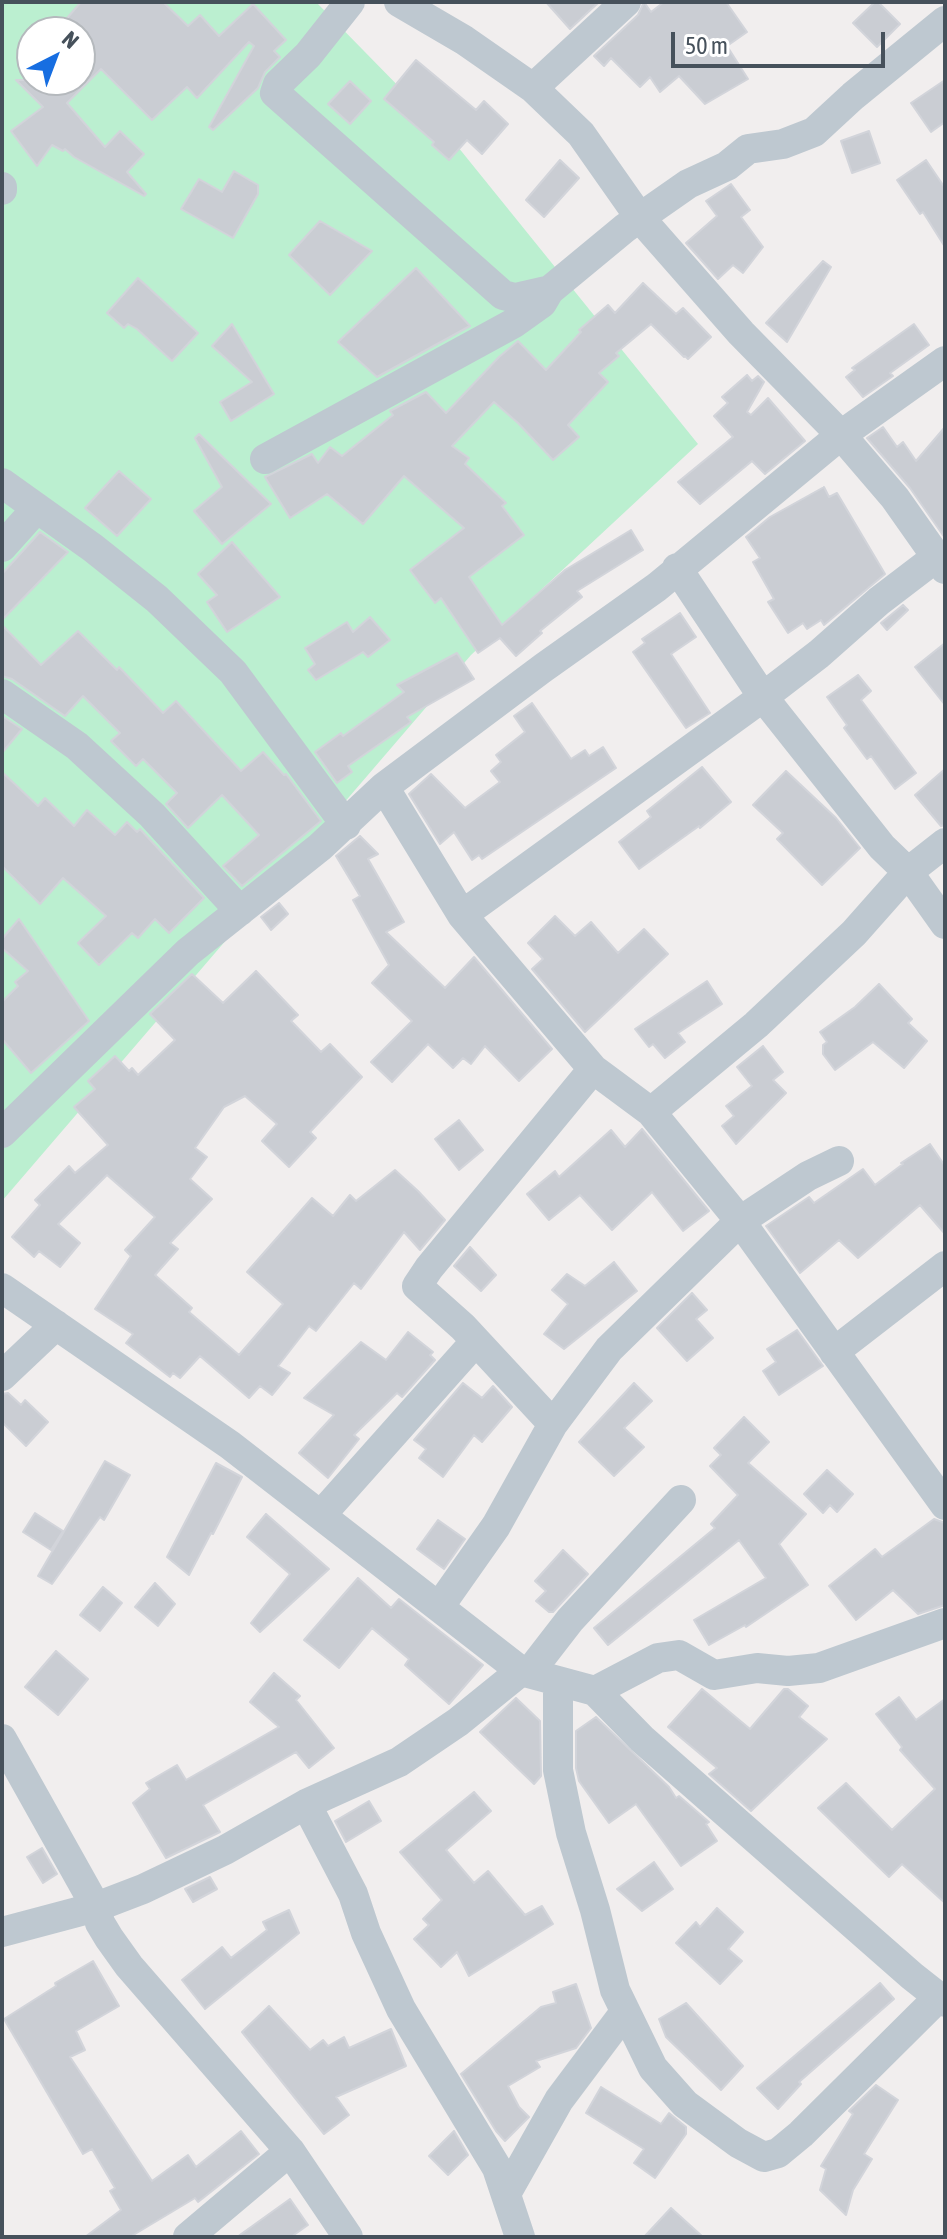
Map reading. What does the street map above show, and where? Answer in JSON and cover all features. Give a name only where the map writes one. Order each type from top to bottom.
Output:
[{"type":"street","points":[[350,2],[308,55],[278,84],[275,93],[508,309]]},
{"type":"street","points":[[399,2],[464,40],[533,88],[581,134],[640,218],[750,343],[841,435],[895,498],[941,562],[879,601],[819,654],[763,697],[462,915]]},
{"type":"street","points":[[533,88],[626,2]]},
{"type":"street","points":[[265,459],[508,309],[515,298],[550,290],[688,184],[727,166],[748,149],[783,144],[814,132],[945,21]]},
{"type":"street","points":[[2,1133],[188,952],[346,825],[384,787],[657,587],[841,435],[945,361]]},
{"type":"street","points":[[2,483],[157,599],[233,672],[346,825]]},
{"type":"street","points":[[2,547],[37,508]]},
{"type":"street","points":[[677,568],[763,697],[882,847],[908,872],[945,924]]},
{"type":"street","points":[[2,694],[77,746],[152,815],[240,911]]},
{"type":"street","points":[[384,787],[462,915],[593,1069],[651,1112],[740,1221],[945,1505]]},
{"type":"street","points":[[651,1112],[756,1025],[854,933],[908,872],[945,843]]},
{"type":"street","points":[[553,1424],[463,1327],[417,1286],[593,1069]]},
{"type":"street","points":[[439,1607],[496,1526],[553,1424],[609,1349],[740,1221],[808,1176],[839,1161]]},
{"type":"street","points":[[834,1352],[945,1266]]},
{"type":"street","points":[[2,1288],[230,1445],[439,1607],[536,1675],[595,1691],[642,1739],[942,1999],[778,2153],[764,2157],[738,2143],[685,2104],[653,2068],[615,1990],[568,1817],[536,1675]]},
{"type":"street","points":[[2,1376],[56,1325]]},
{"type":"street","points":[[321,1515],[475,1342]]},
{"type":"street","points":[[2,1932],[96,1907],[143,1889],[225,1850],[306,1804],[399,1762],[536,1675],[570,1620],[681,1500]]},
{"type":"street","points":[[595,1691],[658,1658],[679,1655],[714,1675],[757,1668],[788,1671],[819,1668],[945,1623]]},
{"type":"street","points":[[2,1739],[96,1907],[105,1931],[129,1966],[290,2151],[348,2237]]},
{"type":"street","points":[[306,1804],[353,1894],[366,1933],[401,2009],[497,2168],[520,2237]]},
{"type":"street","points":[[506,2194],[559,2100],[625,2012]]},
{"type":"street","points":[[188,2237],[290,2151]]},
{"type":"green space","points":[[2,2],[316,2],[458,147],[698,444],[471,655],[2,1201]]},
{"type":"building","points":[[81,2],[163,2],[188,26],[200,15],[219,36],[253,4],[286,40],[274,51],[280,57],[265,72],[258,88],[213,130],[209,127],[254,46],[249,42],[197,98],[187,87],[152,120],[101,69],[96,74],[96,16],[69,16]]},
{"type":"building","points":[[546,2],[599,2],[570,29]]},
{"type":"building","points":[[644,2],[651,12],[664,2],[726,2],[747,32],[727,46],[748,79],[705,104],[679,76],[660,92],[650,77],[640,87],[611,58],[604,66],[594,56],[638,15]]},
{"type":"building","points":[[875,2],[900,24],[877,47],[853,23]]},
{"type":"building","points":[[416,60],[476,110],[484,101],[508,124],[482,154],[467,140],[449,160],[432,145],[434,142],[384,99]]},
{"type":"building","points":[[945,80],[945,122],[931,132],[911,103]]},
{"type":"building","points":[[350,81],[371,101],[350,124],[328,104]]},
{"type":"building","points":[[32,96],[74,96],[67,103],[105,147],[120,131],[144,154],[127,172],[146,194],[144,196],[65,149],[63,151],[52,145],[37,166],[11,131],[43,107]]},
{"type":"building","points":[[869,131],[880,163],[852,173],[841,141]]},
{"type":"building","points":[[560,160],[579,178],[544,217],[526,200]]},
{"type":"building","points":[[926,160],[945,188],[945,247],[923,212],[920,214],[897,180]]},
{"type":"building","points":[[234,171],[258,185],[258,194],[233,238],[181,209],[199,179],[222,192]]},
{"type":"building","points":[[731,184],[750,210],[741,217],[763,247],[743,273],[733,265],[718,279],[686,243],[717,216],[706,201]]},
{"type":"building","points":[[320,221],[372,251],[330,295],[289,255]]},
{"type":"building","points":[[823,261],[831,267],[787,342],[766,323]]},
{"type":"building","points":[[416,268],[470,326],[377,377],[338,342]]},
{"type":"building","points":[[138,278],[198,333],[172,361],[137,329],[128,324],[124,328],[107,313]]},
{"type":"building","points":[[643,283],[676,314],[683,308],[711,337],[688,359],[651,324],[616,353],[619,356],[599,373],[608,382],[568,425],[579,437],[553,460],[494,402],[452,446],[469,458],[465,464],[506,503],[502,506],[524,535],[469,577],[502,625],[565,570],[631,530],[643,550],[577,591],[582,597],[540,631],[542,633],[516,656],[500,638],[478,653],[441,598],[435,603],[410,570],[464,528],[404,476],[363,524],[327,494],[290,518],[265,477],[312,454],[318,463],[330,447],[342,456],[393,415],[390,411],[426,392],[446,413],[518,341],[546,370],[581,332],[579,330],[608,305],[615,313]]},
{"type":"building","points":[[232,324],[274,394],[231,421],[220,402],[252,382],[212,346]]},
{"type":"building","points":[[914,324],[929,345],[863,397],[846,377],[855,370],[852,368]]},
{"type":"building","points":[[747,375],[752,381],[758,376],[764,382],[747,412],[751,415],[768,398],[805,441],[765,474],[752,461],[700,504],[678,482],[733,437],[714,416],[728,403],[722,397]]},
{"type":"building","points":[[883,427],[897,447],[903,442],[916,461],[945,427],[945,538],[910,488],[867,438]]},
{"type":"building","points":[[199,434],[271,504],[222,544],[194,511],[222,487],[195,438]]},
{"type":"building","points":[[119,471],[151,499],[117,536],[85,508]]},
{"type":"building","points":[[824,487],[829,497],[837,493],[885,574],[824,625],[821,620],[807,629],[803,623],[788,633],[768,602],[774,599],[753,562],[760,558],[746,537],[770,517]]},
{"type":"building","points":[[40,532],[68,552],[2,620],[2,574]]},
{"type":"building","points":[[232,542],[280,597],[227,632],[207,602],[217,595],[198,574]]},
{"type":"building","points":[[903,605],[908,610],[887,630],[881,623]]},
{"type":"building","points":[[680,613],[696,637],[671,654],[710,713],[686,728],[633,652],[645,643],[642,639]]},
{"type":"building","points":[[370,617],[390,640],[368,657],[363,652],[316,680],[308,670],[315,664],[305,648],[347,622],[353,632]]},
{"type":"building","points":[[2,625],[41,665],[78,631],[117,670],[119,667],[163,713],[176,701],[241,771],[263,752],[286,774],[321,821],[242,886],[223,866],[259,835],[222,795],[188,828],[166,804],[177,793],[143,759],[136,766],[111,741],[120,733],[83,696],[65,716],[12,679],[2,676]]},
{"type":"building","points":[[945,643],[945,705],[915,667]]},
{"type":"building","points":[[457,653],[474,679],[407,717],[411,722],[348,766],[352,772],[337,783],[315,752],[404,692],[397,685]]},
{"type":"building","points":[[858,675],[871,691],[861,700],[916,773],[895,789],[871,756],[867,759],[844,728],[847,725],[827,697]]},
{"type":"building","points":[[532,703],[571,759],[585,750],[589,756],[603,747],[616,768],[482,859],[479,855],[472,860],[454,832],[440,844],[409,794],[431,774],[465,808],[500,782],[491,771],[501,762],[496,755],[525,732],[514,716]]},
{"type":"building","points":[[2,716],[22,729],[2,753]]},
{"type":"building","points":[[702,767],[731,802],[700,828],[639,869],[619,842],[651,817],[647,811]]},
{"type":"building","points":[[945,769],[945,825],[941,826],[915,795]]},
{"type":"building","points":[[786,771],[836,818],[860,848],[822,885],[777,839],[783,833],[753,805]]},
{"type":"building","points":[[2,772],[38,806],[45,798],[74,826],[87,810],[115,835],[127,822],[137,832],[140,829],[204,898],[169,933],[155,919],[138,938],[132,933],[99,965],[78,943],[106,916],[63,878],[40,904],[2,866]]},
{"type":"building","points":[[360,836],[378,854],[368,859],[404,922],[386,932],[445,988],[474,957],[552,1049],[519,1081],[485,1046],[471,1064],[463,1058],[453,1068],[428,1044],[392,1082],[371,1062],[412,1021],[372,983],[389,965],[353,900],[360,896],[336,856]]},
{"type":"building","points":[[279,903],[288,914],[271,930],[261,917]]},
{"type":"building","points":[[555,916],[575,936],[591,922],[618,953],[644,929],[668,954],[585,1032],[532,969],[543,959],[528,943]]},
{"type":"building","points":[[19,919],[89,1021],[31,1073],[2,1039],[2,1002],[18,986],[15,982],[28,971],[2,948],[2,939]]},
{"type":"building","points":[[256,971],[298,1015],[291,1021],[321,1052],[330,1044],[362,1077],[310,1132],[316,1138],[289,1167],[262,1141],[277,1124],[245,1096],[224,1107],[195,1148],[207,1157],[190,1179],[212,1199],[170,1243],[178,1249],[155,1275],[192,1308],[189,1312],[239,1355],[283,1304],[247,1272],[312,1198],[333,1216],[350,1195],[356,1201],[395,1170],[445,1220],[420,1250],[404,1232],[361,1289],[354,1283],[316,1331],[309,1326],[278,1366],[290,1373],[272,1395],[260,1386],[249,1398],[200,1356],[180,1378],[173,1373],[170,1377],[126,1343],[133,1334],[95,1309],[131,1256],[125,1250],[155,1217],[107,1175],[58,1224],[80,1243],[60,1267],[39,1251],[34,1257],[12,1237],[40,1205],[35,1200],[69,1166],[75,1173],[108,1145],[74,1107],[95,1089],[88,1081],[115,1056],[129,1071],[132,1068],[138,1075],[175,1040],[150,1014],[192,974],[223,1003]]},
{"type":"building","points":[[707,981],[722,1004],[678,1033],[685,1042],[665,1058],[653,1044],[649,1047],[635,1029]]},
{"type":"building","points":[[879,984],[912,1019],[908,1023],[927,1041],[904,1068],[873,1042],[835,1070],[823,1054],[823,1045],[827,1042],[820,1032],[855,1007]]},
{"type":"building","points":[[763,1046],[783,1072],[773,1080],[786,1093],[736,1144],[722,1126],[734,1116],[726,1106],[752,1086],[737,1067]]},
{"type":"building","points":[[459,1120],[483,1150],[459,1170],[435,1139]]},
{"type":"building","points":[[642,1129],[709,1211],[683,1231],[652,1192],[612,1230],[580,1195],[549,1220],[527,1194],[555,1171],[559,1177],[611,1130],[625,1147]]},
{"type":"building","points":[[930,1144],[945,1166],[945,1234],[920,1205],[858,1258],[839,1240],[800,1273],[766,1226],[809,1197],[814,1203],[863,1169],[875,1185]]},
{"type":"building","points":[[470,1247],[496,1275],[481,1291],[454,1266]]},
{"type":"building","points":[[614,1262],[637,1291],[564,1349],[544,1334],[568,1304],[552,1290],[567,1274],[585,1286]]},
{"type":"building","points":[[692,1293],[707,1310],[696,1319],[713,1338],[687,1361],[657,1328]]},
{"type":"building","points":[[797,1330],[823,1366],[779,1395],[763,1371],[776,1362],[767,1349]]},
{"type":"building","points":[[408,1332],[433,1352],[430,1355],[435,1360],[402,1397],[397,1393],[354,1435],[359,1439],[328,1478],[299,1453],[334,1415],[304,1398],[361,1342],[386,1360]]},
{"type":"building","points":[[463,1383],[482,1398],[493,1386],[512,1407],[482,1442],[474,1435],[443,1477],[419,1458],[426,1449],[414,1440]]},
{"type":"building","points":[[634,1383],[652,1401],[624,1428],[644,1447],[614,1476],[579,1442]]},
{"type":"building","points":[[8,1393],[21,1405],[25,1400],[48,1422],[26,1446],[2,1422],[2,1394]]},
{"type":"building","points":[[744,1417],[769,1442],[748,1463],[806,1514],[779,1544],[808,1585],[746,1627],[709,1645],[694,1620],[766,1578],[739,1540],[608,1645],[594,1628],[715,1528],[711,1524],[738,1495],[710,1466],[721,1455],[714,1448]]},
{"type":"building","points":[[105,1461],[130,1475],[104,1520],[100,1517],[52,1584],[38,1576]]},
{"type":"building","points":[[216,1463],[242,1477],[189,1575],[167,1557]]},
{"type":"building","points":[[827,1470],[853,1494],[837,1512],[830,1505],[823,1513],[804,1494]]},
{"type":"building","points":[[35,1513],[63,1531],[51,1550],[23,1532]]},
{"type":"building","points":[[266,1514],[329,1569],[260,1632],[251,1623],[290,1574],[247,1537]]},
{"type":"building","points":[[934,1519],[945,1523],[945,1605],[918,1614],[893,1590],[856,1620],[829,1586],[875,1549],[882,1557]]},
{"type":"building","points":[[438,1520],[465,1539],[444,1569],[417,1549]]},
{"type":"building","points":[[563,1550],[588,1574],[553,1612],[549,1612],[536,1601],[546,1591],[535,1581]]},
{"type":"building","points":[[358,1578],[391,1608],[399,1599],[483,1665],[449,1704],[405,1665],[409,1659],[372,1628],[339,1668],[304,1640]]},
{"type":"building","points":[[155,1583],[175,1604],[158,1626],[135,1607]]},
{"type":"building","points":[[103,1587],[122,1603],[100,1631],[80,1615]]},
{"type":"building","points":[[56,1651],[88,1679],[58,1715],[25,1687]]},
{"type":"building","points":[[274,1673],[300,1696],[296,1700],[334,1748],[309,1768],[296,1752],[203,1805],[220,1832],[166,1858],[133,1803],[150,1789],[146,1783],[177,1765],[186,1780],[279,1727],[250,1702]]},
{"type":"building","points":[[702,1689],[750,1729],[784,1689],[788,1689],[808,1706],[799,1717],[827,1739],[751,1811],[709,1774],[717,1768],[668,1727]]},
{"type":"building","points":[[899,1697],[916,1720],[945,1699],[945,1903],[902,1864],[889,1877],[818,1808],[846,1783],[892,1830],[935,1789],[900,1750],[902,1747],[876,1714]]},
{"type":"building","points":[[516,1698],[540,1721],[541,1776],[534,1784],[480,1732]]},
{"type":"building","points":[[596,1717],[669,1787],[676,1798],[679,1796],[709,1822],[706,1824],[717,1841],[681,1866],[636,1804],[609,1823],[579,1781],[576,1768],[576,1731]]},
{"type":"building","points":[[474,1792],[491,1811],[446,1850],[474,1883],[488,1871],[525,1915],[542,1906],[553,1924],[469,1976],[457,1952],[441,1967],[414,1939],[429,1925],[423,1919],[442,1900],[400,1852]]},
{"type":"building","points":[[369,1801],[381,1821],[346,1842],[335,1821]]},
{"type":"building","points":[[42,1848],[57,1874],[43,1883],[27,1857]]},
{"type":"building","points":[[654,1862],[673,1889],[642,1911],[617,1889]]},
{"type":"building","points":[[210,1877],[217,1889],[193,1902],[185,1889]]},
{"type":"building","points":[[717,1908],[743,1932],[728,1949],[742,1961],[720,1984],[676,1943],[696,1922],[700,1927]]},
{"type":"building","points":[[289,1910],[299,1933],[205,2009],[182,1980],[222,1947],[231,1958],[267,1930],[263,1922]]},
{"type":"building","points":[[93,1961],[119,2006],[76,2031],[85,2050],[70,2057],[152,2181],[188,2155],[196,2167],[241,2131],[259,2154],[198,2202],[195,2198],[130,2237],[85,2237],[121,2210],[110,2191],[115,2188],[92,2149],[83,2154],[4,2019]]},
{"type":"building","points":[[880,1983],[894,1999],[799,2082],[801,2084],[778,2109],[757,2088]]},
{"type":"building","points":[[576,1984],[591,2028],[576,2048],[536,2061],[540,2067],[508,2086],[519,2107],[529,2117],[505,2141],[461,2074],[541,2007],[556,2003],[553,1992]]},
{"type":"building","points":[[686,2003],[743,2066],[721,2090],[666,2037],[659,2019]]},
{"type":"building","points":[[269,2006],[310,2050],[323,2040],[328,2046],[344,2037],[349,2048],[391,2029],[406,2066],[336,2097],[349,2115],[324,2134],[242,2032]]},
{"type":"building","points":[[876,2085],[898,2100],[864,2154],[872,2159],[853,2190],[846,2215],[820,2190],[826,2169],[821,2166],[853,2114],[849,2111]]},
{"type":"building","points":[[601,2087],[661,2124],[669,2113],[686,2127],[686,2134],[655,2178],[634,2163],[644,2149],[586,2113]]},
{"type":"building","points":[[454,2131],[468,2155],[448,2175],[429,2156]]},
{"type":"building","points":[[290,2199],[308,2225],[291,2237],[237,2237]]},
{"type":"building","points":[[671,2208],[703,2237],[644,2237]]}]
